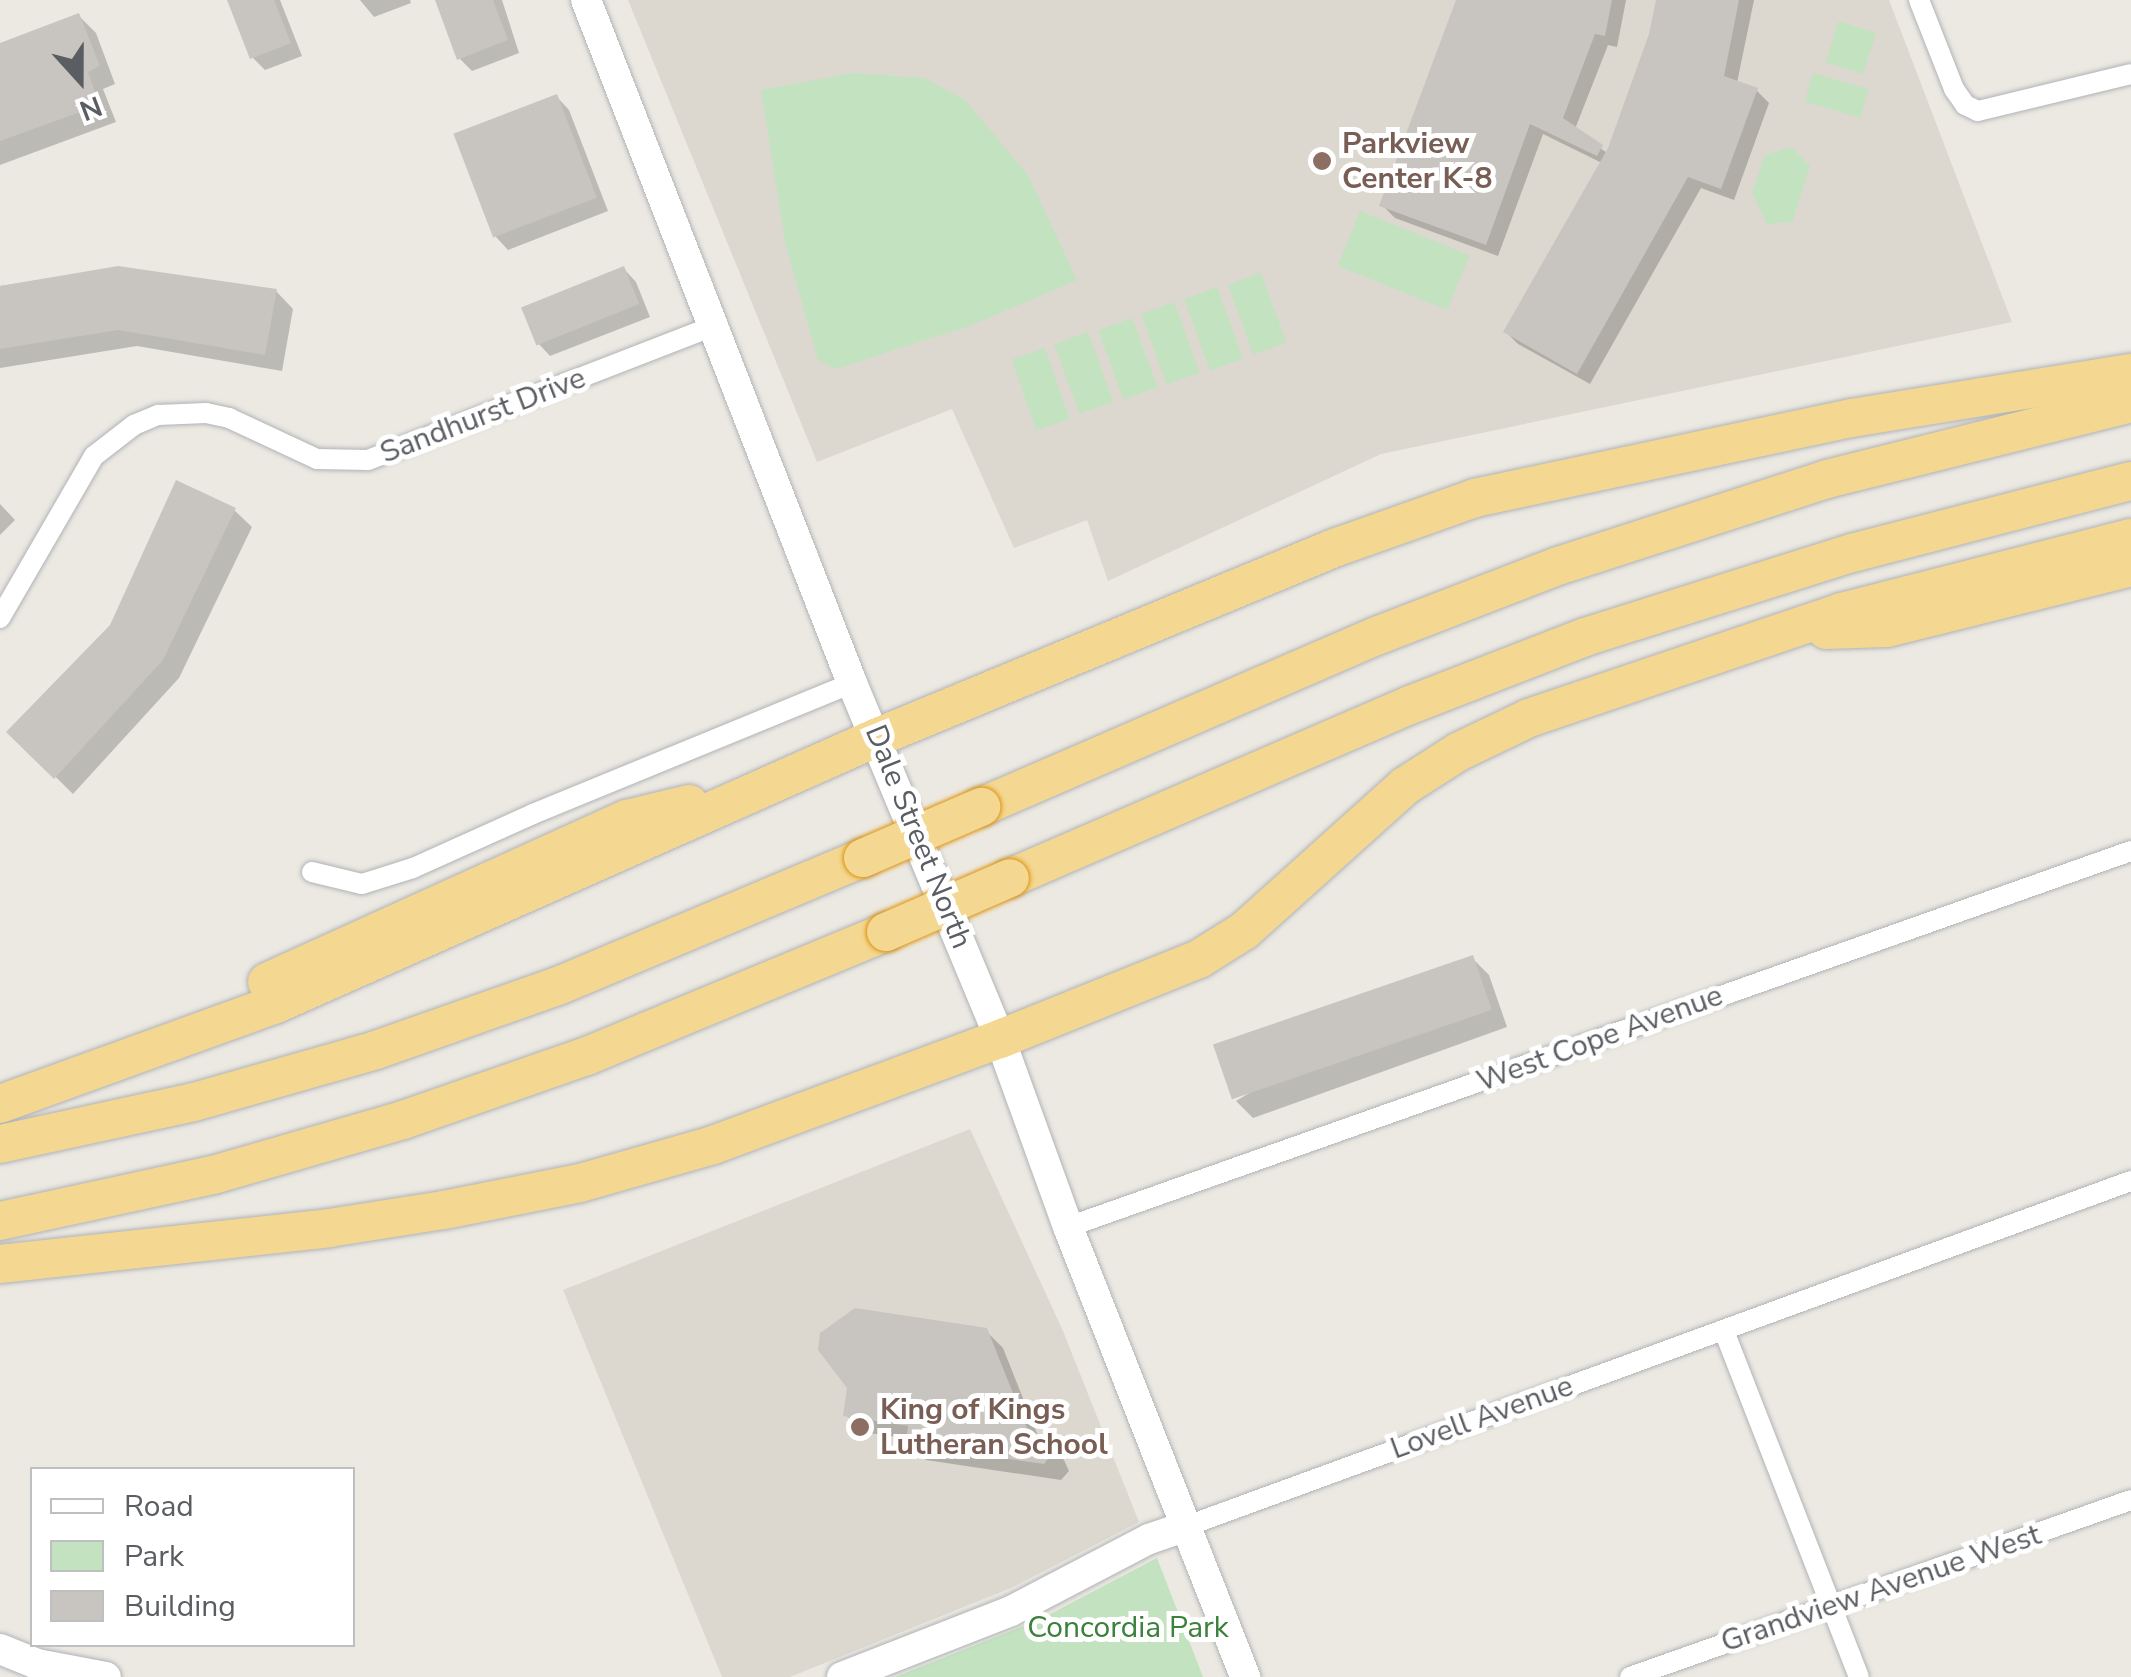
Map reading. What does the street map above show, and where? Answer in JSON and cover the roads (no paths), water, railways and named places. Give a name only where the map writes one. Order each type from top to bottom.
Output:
[{"type":"highway","points":[[0,1104],[93,1068],[328,951],[628,818],[662,808],[732,802],[878,737],[1337,547],[1475,498],[1852,418],[2131,372]]},
{"type":"highway","points":[[0,1144],[194,1102],[394,1044],[558,986],[1379,635],[1558,566],[1844,474],[2131,403]]},
{"type":"highway","points":[[0,1221],[213,1176],[460,1102],[637,1036],[1410,705],[1585,637],[1796,568],[2131,480]]},
{"type":"highway","points":[[0,1264],[329,1228],[580,1183],[713,1145],[1000,1040],[1225,945],[1266,912],[1376,808],[1458,752],[1546,712],[1789,628],[1934,586],[2131,538]]},
{"type":"highway","points":[[1789,628],[1887,628],[2131,568]]},
{"type":"main road","name":"Dale Street North","points":[[586,0],[852,682],[878,737],[1000,1040],[1068,1227],[1244,1677]]},
{"type":"main road","name":"Lovell Avenue","points":[[842,1677],[1011,1610],[1149,1539],[1187,1526]]},
{"type":"main road","points":[[0,1649],[36,1664],[106,1677]]},
{"type":"street","points":[[1919,0],[1954,90],[1965,105],[1978,111],[2131,74]]},
{"type":"street","name":"Sandhurst Drive","points":[[0,618],[94,456],[134,424],[170,414],[206,413],[229,418],[317,459],[368,460],[714,326]]},
{"type":"street","points":[[312,872],[362,884],[413,868],[852,682]]},
{"type":"street","name":"West Cope Avenue","points":[[1068,1227],[2131,851]]},
{"type":"street","name":"Lovell Avenue","points":[[1187,1526],[2131,1181]]},
{"type":"street","points":[[1724,1331],[1858,1677]]},
{"type":"street","name":"Grandview Avenue West","points":[[1630,1677],[1832,1609],[2131,1500]]},
{"type":"place","name":"Parkview Center K-8","points":[[1322,161]]},
{"type":"place","name":"King of Kings Lutheran School","points":[[860,1427]]},
{"type":"park label","name":"Concordia Park","points":[[1128,1628]]}]
